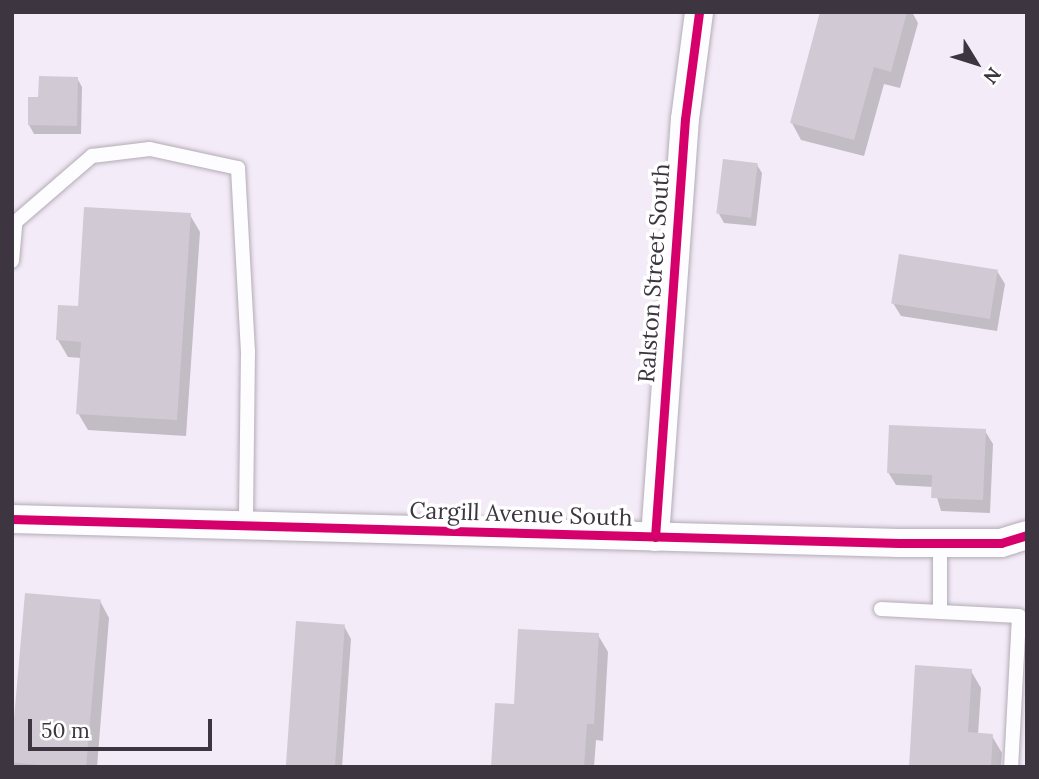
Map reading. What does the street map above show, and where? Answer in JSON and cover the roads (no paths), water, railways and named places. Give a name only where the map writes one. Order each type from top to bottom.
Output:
[{"type":"street","name":"Ralston Street South","points":[[655,537],[685,118],[699,12]]},
{"type":"street","name":"Cargill Avenue South","points":[[12,519],[1001,544],[1027,535]]},
{"type":"lane","points":[[12,261],[14,224],[66,174],[92,156],[150,149],[238,168],[248,351],[246,526]]},
{"type":"lane","points":[[940,543],[940,611]]},
{"type":"lane","points":[[881,609],[1019,616],[1012,767]]}]
